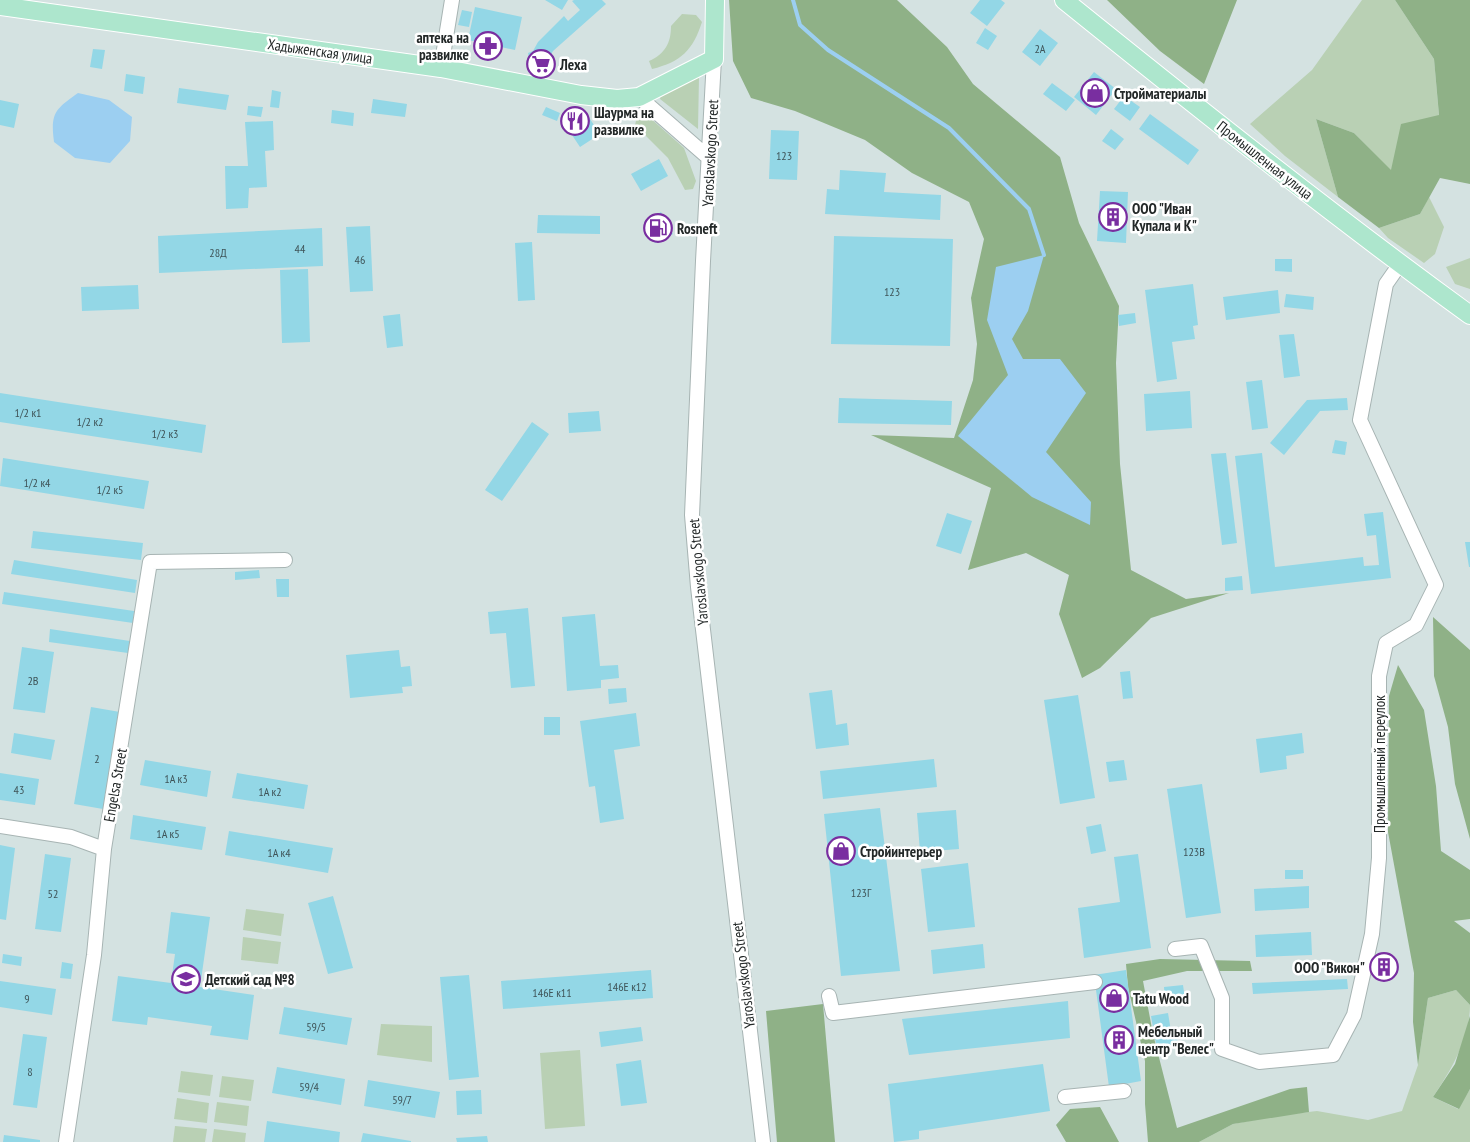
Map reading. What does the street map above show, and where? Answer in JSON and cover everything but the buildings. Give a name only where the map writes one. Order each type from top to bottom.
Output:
[{"type":"main road","name":"Yaroslavskogo Street","points":[[714,59],[715,0]]},
{"type":"main road","name":"Промышленная улица","points":[[1064,0],[1216,122],[1400,264],[1470,314]]},
{"type":"main road","name":"Хадыженская улица","points":[[0,6],[30,5],[441,68],[581,95],[617,99],[639,97],[714,59]]},
{"type":"street","points":[[441,68],[452,0]]},
{"type":"street","name":"Yaroslavskogo Street","points":[[714,59],[692,515],[698,587],[763,1142]]},
{"type":"street","points":[[639,97],[710,159]]},
{"type":"street","name":"Промышленный переулок","points":[[1175,949],[1201,946],[1222,998],[1222,1049],[1259,1062],[1333,1055],[1354,1015],[1372,934],[1379,858],[1379,676],[1386,643],[1416,626],[1436,584],[1360,420],[1386,284],[1400,264]]},
{"type":"street","name":"Engelsa Street","points":[[66,1142],[92,965],[104,849],[150,562],[285,560]]},
{"type":"street","points":[[0,826],[71,837],[104,849]]},
{"type":"street","points":[[829,996],[833,1013],[1095,982]]},
{"type":"street","points":[[1065,1097],[1124,1092]]},
{"type":"green space","points":[[729,0],[897,0],[947,47],[973,84],[1060,157],[1079,223],[1119,306],[1116,363],[1120,464],[1131,570],[1186,599],[1229,593],[1151,618],[1100,668],[1082,678],[1059,614],[1069,575],[1026,553],[968,570],[991,488],[871,435],[954,438],[973,380],[977,344],[971,298],[984,239],[969,202],[912,173],[865,140],[795,111],[751,98],[733,61]]},
{"type":"green space","points":[[1107,0],[1237,0],[1204,84],[1160,51]]},
{"type":"green space","points":[[1362,0],[1395,0],[1434,59],[1439,116],[1391,171],[1354,133],[1316,119],[1338,197],[1285,156],[1250,124],[1312,70]]},
{"type":"green space","points":[[1395,0],[1470,0],[1470,184],[1440,178],[1420,214],[1379,228],[1338,197],[1316,119],[1354,133],[1391,170],[1401,124],[1439,115],[1434,59]]},
{"type":"green space","points":[[682,14],[696,15],[702,22],[694,40],[684,53],[671,63],[652,69],[649,61],[659,55],[666,47],[670,38],[671,26]]},
{"type":"green space","points":[[699,77],[698,129],[660,99],[661,94]]},
{"type":"green space","points":[[637,117],[649,117],[684,148],[696,181],[693,189],[685,190],[668,158],[635,125]]},
{"type":"green space","points":[[1429,197],[1444,227],[1435,254],[1424,263],[1388,238],[1379,228],[1420,214]]},
{"type":"green space","points":[[1470,258],[1470,289],[1455,284],[1446,267]]},
{"type":"green space","points":[[1433,617],[1470,650],[1470,839],[1455,784],[1448,727],[1434,676]]},
{"type":"green space","points":[[1398,665],[1424,710],[1436,786],[1441,851],[1470,870],[1470,919],[1454,921],[1470,933],[1470,1005],[1456,990],[1428,998],[1418,1065],[1413,1022],[1414,973],[1388,832],[1389,696]]},
{"type":"green space","points":[[246,909],[284,914],[281,936],[243,930]]},
{"type":"green space","points":[[243,937],[281,942],[278,964],[241,960]]},
{"type":"green space","points":[[1160,959],[1250,961],[1252,971],[1187,971],[1143,981],[1153,1034],[1177,1128],[1290,1089],[1307,1087],[1309,1112],[1233,1124],[1199,1142],[1148,1142],[1145,1104],[1145,1061],[1128,987],[1126,964]]},
{"type":"green space","points":[[1456,990],[1470,1005],[1467,1030],[1453,1065],[1433,1097],[1458,1109],[1470,1089],[1470,1142],[1199,1142],[1233,1124],[1274,1116],[1317,1111],[1368,1120],[1402,1111],[1418,1065],[1428,998]]},
{"type":"green space","points":[[823,1004],[835,1142],[777,1142],[766,1011]]},
{"type":"green space","points":[[1470,1016],[1470,1089],[1459,1109],[1433,1097],[1455,1064]]},
{"type":"green space","points":[[381,1024],[432,1026],[432,1062],[377,1055]]},
{"type":"green space","points":[[580,1050],[585,1126],[545,1129],[540,1053]]},
{"type":"green space","points":[[181,1071],[213,1075],[210,1096],[178,1092]]},
{"type":"green space","points":[[222,1076],[254,1080],[251,1101],[219,1097]]},
{"type":"green space","points":[[177,1098],[209,1103],[207,1123],[174,1119]]},
{"type":"green space","points":[[217,1102],[249,1106],[247,1126],[214,1122]]},
{"type":"green space","points":[[1100,1107],[1119,1142],[1066,1142],[1056,1125],[1070,1109]]},
{"type":"green space","points":[[175,1126],[207,1129],[205,1142],[173,1142]]},
{"type":"green space","points":[[214,1129],[246,1133],[245,1142],[212,1142]]},
{"type":"water","points":[[78,93],[109,100],[132,117],[130,141],[110,163],[75,158],[54,142],[53,124],[56,112],[64,103]]},
{"type":"water","points":[[1044,255],[1028,311],[1012,339],[1023,359],[1060,359],[1086,393],[1046,452],[1091,502],[1090,525],[1032,497],[958,436],[1008,375],[987,320],[996,267]]},
{"type":"waterway","points":[[793,0],[800,25],[828,50],[949,128],[1029,209],[1044,255]]},
{"type":"place","name":"аптека на развилке","points":[[488,46]]},
{"type":"place","name":"Леха","points":[[541,64]]},
{"type":"place","name":"Стройматериалы","points":[[1095,93]]},
{"type":"place","name":"Шаурма на развилке","points":[[575,121]]},
{"type":"place","name":"ООО \"Иван Купала и К\"","points":[[1113,217]]},
{"type":"place","name":"Rosneft","points":[[658,228]]},
{"type":"place","name":"Стройинтерьер","points":[[841,851]]},
{"type":"place","name":"ООО \"Викон\"","points":[[1384,967]]},
{"type":"place","name":"Детский сад №8","points":[[186,979]]},
{"type":"place","name":"Tatu Wood","points":[[1114,998]]},
{"type":"place","name":"Мебельный центр \"Велес\"","points":[[1119,1040]]}]
